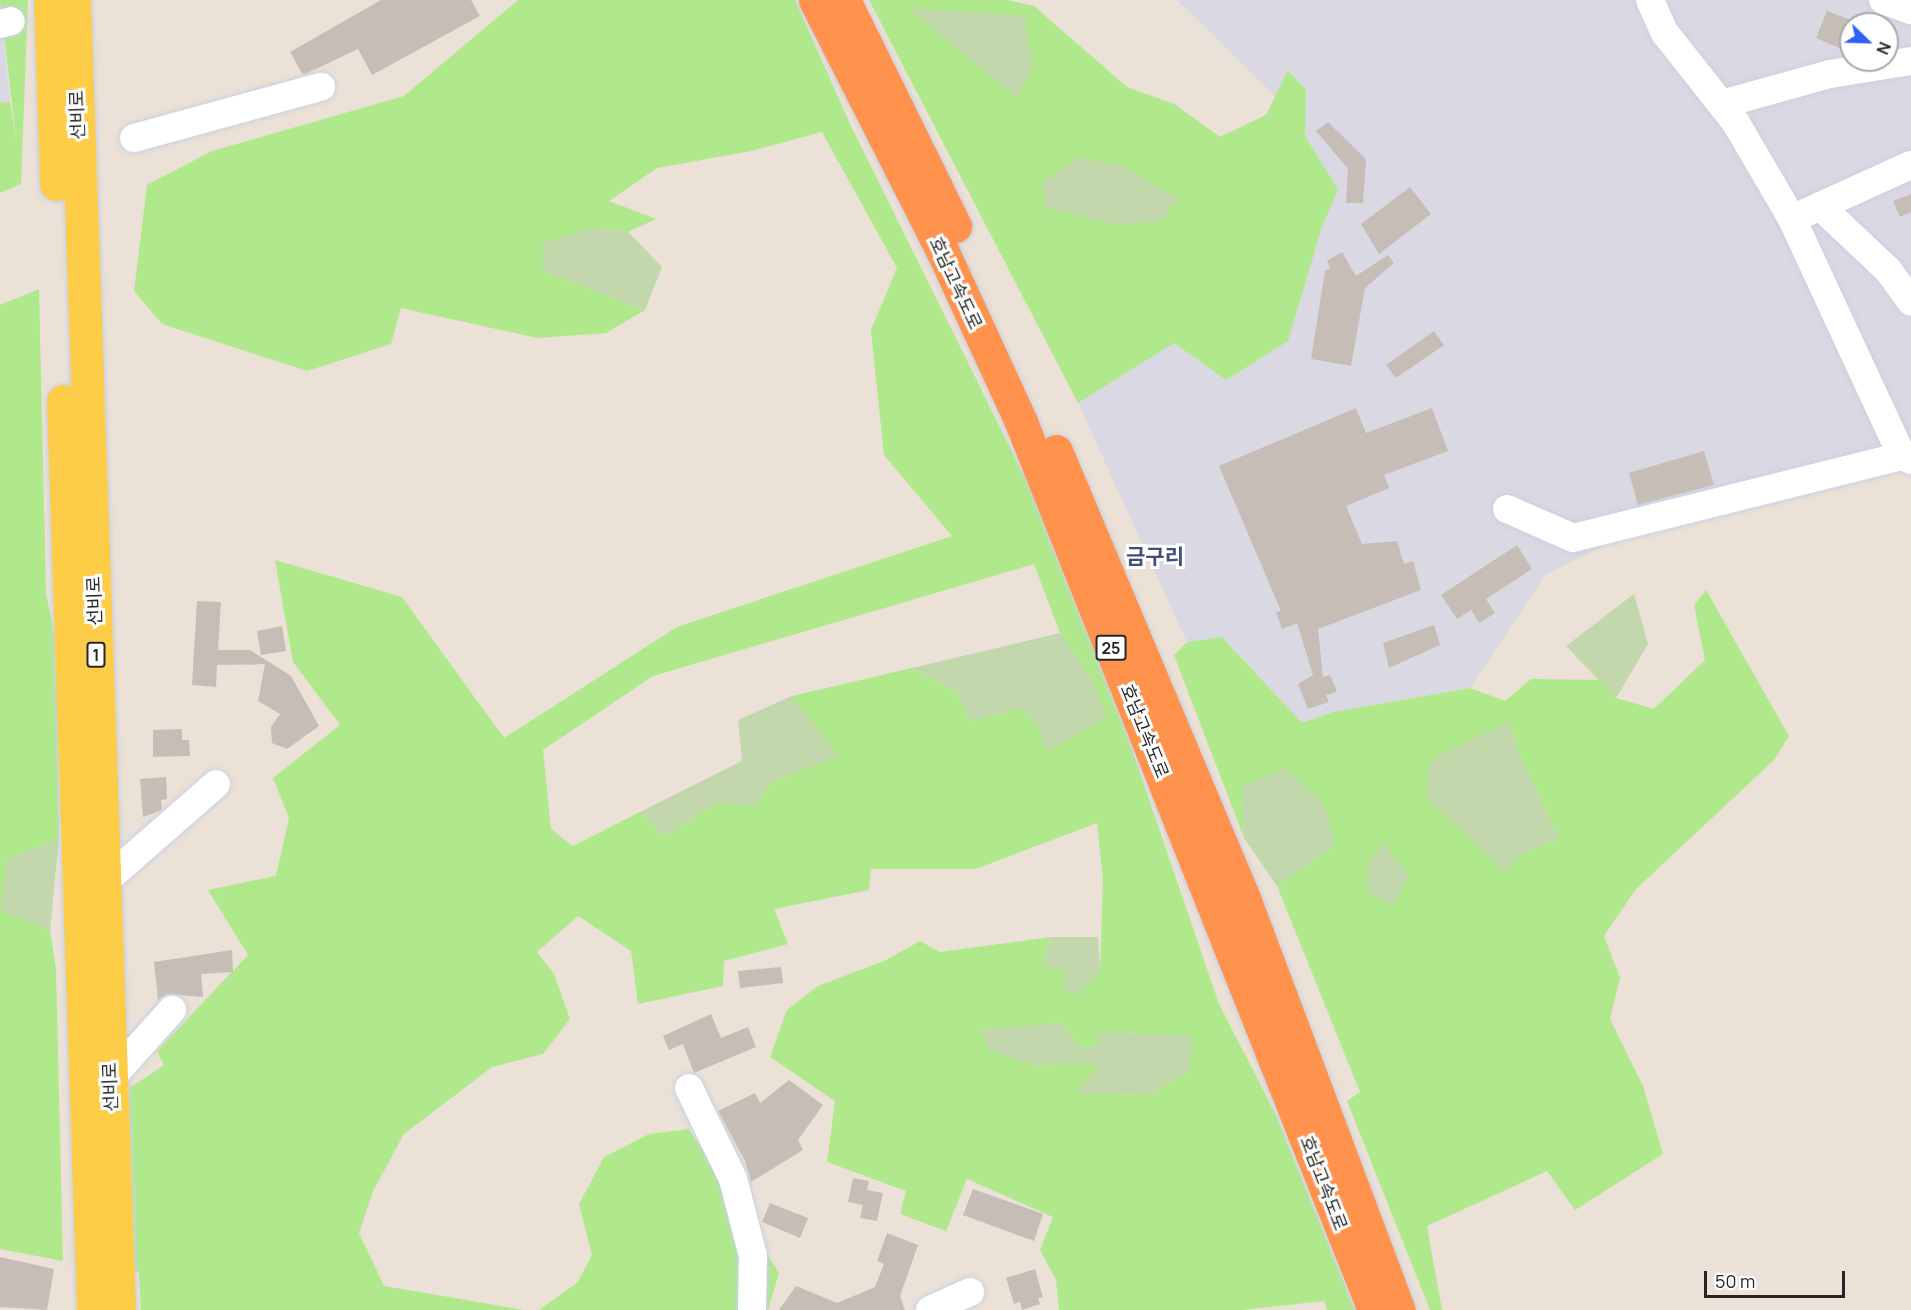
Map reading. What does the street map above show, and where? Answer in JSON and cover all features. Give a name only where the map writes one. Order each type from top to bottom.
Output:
[{"type":"highway","name":"호남고속도로","points":[[815,0],[942,250],[1021,422],[1374,1310]]},
{"type":"highway","name":"호남고속도로","points":[[844,0],[962,241],[1069,481],[1245,901],[1400,1310]]},
{"type":"main road","name":"선비로","points":[[50,0],[93,1310]]},
{"type":"main road","name":"선비로","points":[[74,0],[118,1310]]},
{"type":"street","points":[[1507,509],[1573,538],[1906,458],[1792,219],[1722,104],[1665,33],[1650,0]]},
{"type":"street","points":[[1722,104],[1830,75],[1911,61]]},
{"type":"street","points":[[134,138],[321,87]]},
{"type":"street","points":[[1792,219],[1911,165]]},
{"type":"street","points":[[1820,206],[1888,270],[1911,302]]},
{"type":"street","points":[[103,883],[216,784]]},
{"type":"street","points":[[110,1078],[172,1010]]},
{"type":"street","points":[[689,1088],[733,1179],[753,1256],[752,1310]]},
{"type":"street","points":[[930,1310],[970,1292]]},
{"type":"shaded area","points":[[0,0],[10,102],[0,103]]},
{"type":"shaded area","points":[[1177,0],[1911,0],[1911,442],[1684,505],[1545,575],[1470,688],[1333,712],[1302,723],[1223,637],[1187,642],[1078,403],[1174,343],[1226,379],[1321,230],[1338,189],[1305,136],[1306,90],[1289,70],[1275,96]]},
{"type":"green space","points":[[0,0],[28,0],[21,184],[0,193],[0,103],[10,102],[16,139]]},
{"type":"green space","points":[[518,0],[795,0],[850,124],[1029,486],[1125,729],[1219,1004],[1276,1115],[1355,1310],[1327,1310],[1324,1301],[1242,1310],[1059,1310],[1056,1280],[1040,1250],[1053,1217],[967,1179],[946,1231],[900,1214],[906,1191],[827,1162],[835,1101],[770,1057],[787,1010],[818,986],[884,961],[920,941],[940,952],[1051,937],[1043,964],[1100,970],[1103,879],[1097,823],[976,869],[871,869],[869,890],[774,909],[788,944],[724,961],[723,986],[638,1004],[631,951],[578,916],[537,952],[554,974],[570,1019],[543,1054],[492,1067],[404,1134],[373,1191],[359,1233],[384,1286],[524,1310],[141,1310],[139,1272],[127,1271],[125,1091],[164,1065],[157,1051],[248,955],[208,890],[276,876],[289,818],[273,778],[340,725],[293,662],[275,560],[402,597],[504,738],[677,627],[952,536],[884,455],[871,330],[897,268],[822,132],[751,151],[657,168],[609,201],[656,219],[628,232],[591,228],[543,271],[645,310],[606,333],[537,338],[401,308],[391,344],[307,371],[162,324],[134,291],[147,185],[212,151],[404,96]],"holes":[[[1034,564],[1060,633],[1094,683],[1038,725],[1022,708],[970,721],[958,692],[912,668],[792,696],[838,756],[773,781],[755,806],[717,802],[665,836],[640,812],[573,846],[551,829],[543,750],[653,676]],[[1061,1023],[1078,1047],[1100,1046],[1098,1032],[1191,1036],[1189,1071],[1148,1095],[1076,1093],[1100,1065],[1074,1062],[1037,1066],[990,1050],[982,1030]]]},
{"type":"green space","points":[[869,0],[1007,0],[1034,6],[1127,87],[1174,104],[1220,137],[1266,115],[1288,70],[1306,90],[1305,136],[1338,189],[1321,230],[1288,341],[1226,380],[1174,343],[1078,403]]},
{"type":"green space","points":[[908,8],[1024,16],[1033,66],[1017,98]]},
{"type":"green space","points":[[1079,157],[1125,167],[1178,199],[1161,221],[1118,225],[1046,208],[1042,182]]},
{"type":"green space","points":[[591,228],[628,232],[662,267],[645,310],[543,271],[543,243]]},
{"type":"green space","points":[[39,289],[46,594],[57,645],[59,839],[8,859],[1,911],[50,930],[56,969],[63,1261],[0,1249],[0,305]]},
{"type":"green space","points":[[1706,590],[1789,736],[1774,760],[1636,889],[1604,936],[1620,978],[1610,1019],[1643,1086],[1663,1154],[1575,1210],[1547,1171],[1427,1226],[1442,1310],[1430,1310],[1347,1101],[1360,1092],[1277,886],[1335,845],[1242,787],[1244,838],[1174,655],[1187,642],[1222,637],[1302,723],[1333,712],[1470,688],[1505,701],[1531,679],[1602,680],[1616,698],[1654,709],[1705,660],[1694,605]],"holes":[[[1510,721],[1516,747],[1559,839],[1521,853],[1506,871]]]},
{"type":"green space","points":[[1634,594],[1648,644],[1616,698],[1566,646]]},
{"type":"green space","points":[[1060,633],[1094,683],[1106,718],[1046,752],[1038,725],[1022,708],[970,721],[958,692],[912,668]]},
{"type":"green space","points":[[792,696],[839,756],[773,781],[755,806],[717,802],[665,836],[640,812],[742,761],[738,720]]},
{"type":"green space","points":[[1510,721],[1516,747],[1559,839],[1521,853],[1506,872],[1426,798],[1430,760]]},
{"type":"green space","points":[[1285,768],[1324,805],[1335,845],[1277,886],[1244,838],[1242,787]]},
{"type":"green space","points":[[59,839],[50,930],[0,911],[8,859]]},
{"type":"green space","points":[[1383,843],[1409,875],[1393,906],[1367,892],[1367,865]]},
{"type":"green space","points":[[1051,937],[1098,937],[1100,970],[1077,995],[1064,989],[1064,971],[1043,965]]},
{"type":"green space","points":[[1061,1023],[1078,1047],[1099,1046],[1098,1032],[1192,1036],[1189,1071],[1148,1095],[1075,1093],[1099,1065],[1074,1062],[1037,1066],[989,1050],[982,1030]]},
{"type":"green space","points":[[689,1129],[779,1273],[768,1310],[539,1310],[577,1283],[592,1255],[579,1204],[604,1157],[649,1134]]},
{"type":"building","points":[[381,0],[471,0],[480,16],[372,75],[358,49],[303,75],[290,52]]},
{"type":"building","points":[[1827,11],[1839,16],[1839,48],[1816,38]]},
{"type":"building","points":[[1328,122],[1366,159],[1363,203],[1346,203],[1348,169],[1316,131]]},
{"type":"building","points":[[1410,187],[1431,214],[1379,254],[1361,224]]},
{"type":"building","points":[[1911,194],[1911,212],[1900,217],[1893,201]]},
{"type":"building","points":[[1342,252],[1356,276],[1388,255],[1394,263],[1365,288],[1351,366],[1311,359],[1325,271],[1330,268],[1327,261]]},
{"type":"building","points":[[1434,331],[1444,345],[1396,378],[1386,365]]},
{"type":"building","points":[[1356,408],[1366,433],[1432,408],[1448,451],[1384,475],[1389,488],[1346,506],[1362,544],[1397,541],[1404,564],[1413,561],[1421,590],[1318,629],[1323,677],[1330,675],[1337,692],[1326,695],[1329,702],[1308,709],[1298,684],[1313,675],[1297,623],[1282,629],[1276,612],[1281,611],[1219,466]]},
{"type":"building","points":[[1704,451],[1714,485],[1638,505],[1629,473]]},
{"type":"building","points":[[1517,545],[1532,569],[1486,599],[1495,613],[1479,623],[1471,610],[1457,619],[1441,595]]},
{"type":"building","points":[[197,601],[221,602],[218,650],[250,650],[291,676],[319,726],[287,749],[272,743],[271,727],[280,714],[258,701],[265,664],[217,665],[216,687],[192,685]]},
{"type":"building","points":[[1434,625],[1440,645],[1389,668],[1383,643]]},
{"type":"building","points":[[282,626],[286,651],[261,655],[257,631]]},
{"type":"building","points":[[182,729],[182,740],[189,740],[190,756],[153,757],[153,730]]},
{"type":"building","points":[[166,777],[167,799],[161,800],[162,810],[143,817],[140,779]]},
{"type":"building","points":[[232,950],[233,972],[201,974],[203,997],[167,994],[158,1000],[154,962]]},
{"type":"building","points":[[781,967],[783,983],[740,988],[738,971]]},
{"type":"building","points":[[711,1014],[721,1038],[748,1027],[756,1047],[694,1073],[683,1044],[669,1050],[663,1036]]},
{"type":"building","points":[[789,1080],[823,1105],[798,1140],[803,1150],[751,1182],[745,1161],[718,1111],[755,1093],[760,1103]]},
{"type":"building","points":[[853,1178],[869,1181],[867,1190],[883,1193],[877,1221],[860,1218],[863,1205],[848,1202]]},
{"type":"building","points":[[973,1189],[1043,1214],[1034,1241],[963,1215]]},
{"type":"building","points":[[770,1203],[808,1218],[800,1238],[762,1222]]},
{"type":"building","points":[[887,1233],[918,1245],[900,1296],[905,1310],[779,1310],[796,1286],[837,1303],[875,1287],[884,1264],[877,1261]]},
{"type":"building","points":[[0,1257],[54,1269],[47,1310],[0,1307]]},
{"type":"building","points":[[1035,1269],[1043,1297],[1038,1298],[1040,1304],[1022,1310],[1020,1302],[1014,1304],[1006,1278]]},
{"type":"district","name":"금구리","points":[[1155,556]]}]
